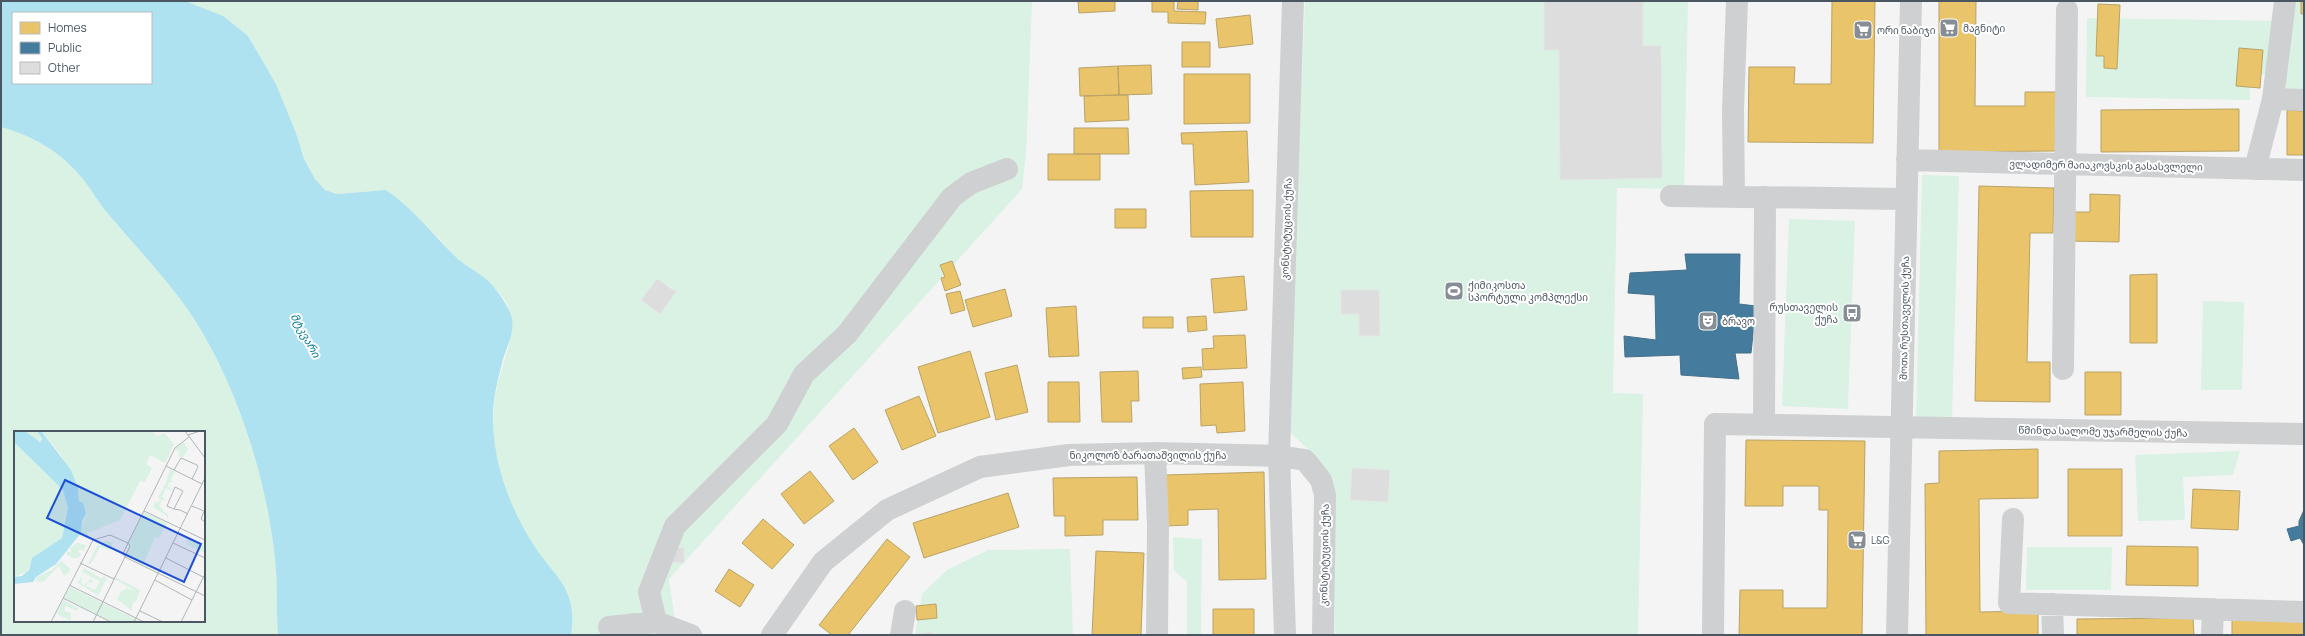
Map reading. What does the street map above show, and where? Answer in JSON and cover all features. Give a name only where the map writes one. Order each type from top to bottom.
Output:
[{"type":"street","name":"კონსტიტუციის ქუჩა","points":[[1285,635],[1279,456],[1293,1]]},
{"type":"street","points":[[1734,197],[1733,110],[1737,1]]},
{"type":"street","name":"შოთა რუსთაველის ქუჩა","points":[[1897,635],[1911,1]]},
{"type":"street","points":[[2255,169],[2273,99],[2285,1]]},
{"type":"street","points":[[2063,369],[2067,10]]},
{"type":"street","points":[[2273,99],[2304,100]]},
{"type":"street","name":"ვლადიმერ მაიაკოვსკის გასასვლელი","points":[[1907,160],[2304,170]]},
{"type":"street","points":[[656,622],[649,592],[675,526],[777,424],[804,374],[847,334],[952,197],[971,183],[1007,168]]},
{"type":"street","points":[[1671,196],[1906,199]]},
{"type":"street","points":[[1764,424],[1765,197]]},
{"type":"street","name":"წმინდა სალომე უჯარმელის ქუჩა","points":[[1713,635],[1715,424],[2304,434]]},
{"type":"street","name":"ნიკოლოზ ბარათაშვილის ქუჩა","points":[[772,635],[823,562],[887,510],[980,467],[1069,455],[1155,453],[1279,456]]},
{"type":"street","points":[[1155,453],[1158,526],[1157,635]]},
{"type":"street","name":"კონსტიტუციის ქუჩა","points":[[1279,456],[1305,460],[1321,480],[1325,495],[1323,635]]},
{"type":"street","points":[[2013,519],[2010,603],[2304,612]]},
{"type":"street","points":[[2052,604],[2052,635]]},
{"type":"street","points":[[2212,635],[2213,609]]},
{"type":"street","points":[[901,635],[905,612]]},
{"type":"street","points":[[609,626],[656,622],[691,635]]},
{"type":"green space","points":[[185,1],[1032,1],[1026,154],[1022,189],[669,579],[677,635],[571,635],[571,605],[567,594],[556,574],[531,542],[510,503],[501,479],[496,458],[493,424],[494,403],[510,340],[512,321],[506,303],[495,288],[458,259],[415,213],[386,190],[337,194],[325,190],[315,179],[304,159],[296,133],[276,84],[248,36]]},
{"type":"green space","name":"ქიმიკოსთა სპორტული კომპლექსი","points":[[1305,1],[1688,1],[1684,189],[1617,188],[1613,393],[1643,394],[1638,635],[1335,635],[1333,485],[1312,453],[1288,430]]},
{"type":"green space","points":[[2286,2],[2304,2],[2304,91],[2286,91],[2286,75],[2250,74],[2250,100],[2086,97],[2087,18],[2286,21]]},
{"type":"green space","points":[[1,127],[24,135],[46,146],[65,160],[74,169],[86,183],[105,211],[158,271],[181,300],[201,330],[228,383],[239,411],[250,440],[266,500],[276,568],[278,635],[1,635]]},
{"type":"green space","points":[[1922,175],[1959,176],[1952,419],[1916,418]]},
{"type":"green space","points":[[1789,219],[1855,221],[1848,409],[1782,406]]},
{"type":"green space","points":[[2203,301],[2244,302],[2242,390],[2201,390]]},
{"type":"green space","points":[[2240,451],[2233,475],[2183,477],[2185,520],[2138,521],[2135,455]]},
{"type":"green space","points":[[1173,537],[1202,539],[1201,635],[1187,635],[1187,582],[1174,570]]},
{"type":"green space","points":[[2027,547],[2112,547],[2111,590],[2026,590]]},
{"type":"green space","points":[[1070,549],[1073,635],[915,635],[922,594],[947,570],[988,550]]},
{"type":"water","name":"მტკვარი","points":[[1,1],[185,1],[223,16],[248,36],[276,84],[296,133],[304,159],[315,179],[325,190],[337,194],[386,190],[405,205],[458,259],[487,280],[497,291],[508,308],[513,324],[511,336],[501,367],[493,406],[496,453],[504,484],[523,527],[540,554],[556,574],[567,593],[571,605],[571,635],[278,635],[276,568],[266,500],[250,440],[228,383],[215,356],[201,330],[181,300],[158,271],[105,211],[86,183],[74,169],[65,160],[46,146],[1,127]]},
{"type":"building: Homes","points":[[1078,1],[1115,1],[1115,11],[1079,13]]},
{"type":"building: Homes","points":[[1152,1],[1174,1],[1174,11],[1206,12],[1205,24],[1168,23],[1168,12],[1152,12]]},
{"type":"building: Homes","points":[[1178,1],[1198,1],[1198,10],[1177,9]]},
{"type":"building: Homes","points":[[1832,1],[1875,1],[1873,143],[1748,142],[1749,67],[1795,67],[1794,84],[1831,84]]},
{"type":"building: Homes","points":[[1939,1],[1976,1],[1975,106],[2025,106],[2025,92],[2056,92],[2056,151],[1939,152]]},
{"type":"building: Homes","points":[[2301,1],[2304,1],[2304,14],[2301,14]]},
{"type":"building: Homes","points":[[2098,4],[2120,5],[2117,69],[2104,68],[2104,56],[2096,56]]},
{"type":"building: Homes","points":[[1250,15],[1253,44],[1219,48],[1216,19]]},
{"type":"building: Homes","points":[[1182,42],[1210,42],[1210,67],[1182,67]]},
{"type":"building: Homes","points":[[2239,48],[2263,50],[2260,88],[2236,86]]},
{"type":"building: Homes","points":[[1151,65],[1152,94],[1119,95],[1118,66]]},
{"type":"building: Homes","points":[[1118,66],[1119,95],[1080,96],[1079,68]]},
{"type":"building: Homes","points":[[1184,74],[1250,74],[1250,123],[1184,124]]},
{"type":"building: Homes","points":[[1128,95],[1129,120],[1085,122],[1084,96]]},
{"type":"building: Homes","points":[[2239,109],[2239,151],[2101,152],[2101,110]]},
{"type":"building: Homes","points":[[2287,110],[2304,111],[2304,155],[2287,155]]},
{"type":"building: Homes","points":[[1074,128],[1128,128],[1129,154],[1074,154]]},
{"type":"building: Homes","points":[[1247,131],[1249,182],[1195,185],[1193,144],[1182,144],[1181,133]]},
{"type":"building: Homes","points":[[1048,154],[1100,154],[1100,180],[1048,180]]},
{"type":"building: Homes","points":[[1979,186],[2054,188],[2053,233],[2030,233],[2027,362],[2050,362],[2050,402],[1975,401]]},
{"type":"building: Homes","points":[[1253,190],[1253,237],[1191,237],[1190,191]]},
{"type":"building: Homes","points":[[2090,194],[2120,195],[2119,242],[2069,241],[2070,212],[2090,212]]},
{"type":"building: Homes","points":[[1115,209],[1146,209],[1146,228],[1115,228]]},
{"type":"building: Homes","points":[[952,261],[961,285],[945,291],[941,278],[945,277],[940,265]]},
{"type":"building: Homes","points":[[2157,274],[2157,343],[2130,343],[2130,275]]},
{"type":"building: Homes","points":[[1244,276],[1247,310],[1214,313],[1211,279]]},
{"type":"building: Homes","points":[[1005,289],[1012,316],[973,327],[965,300]]},
{"type":"building: Homes","points":[[960,291],[965,310],[951,314],[946,294]]},
{"type":"building: Homes","points":[[1076,306],[1079,356],[1049,357],[1046,308]]},
{"type":"building: Homes","points":[[1206,316],[1207,330],[1188,332],[1187,317]]},
{"type":"building: Homes","points":[[1143,317],[1173,317],[1173,328],[1143,328]]},
{"type":"building: Homes","points":[[1245,335],[1247,368],[1203,370],[1202,349],[1214,348],[1213,336]]},
{"type":"building: Homes","points":[[970,351],[990,417],[938,433],[918,367]]},
{"type":"building: Homes","points":[[1017,365],[1028,412],[996,420],[985,373]]},
{"type":"building: Homes","points":[[1201,367],[1202,377],[1183,379],[1182,368]]},
{"type":"building: Homes","points":[[1138,371],[1139,401],[1131,401],[1132,422],[1102,422],[1100,372]]},
{"type":"building: Homes","points":[[2085,372],[2121,372],[2121,415],[2085,415]]},
{"type":"building: Homes","points":[[1048,382],[1079,382],[1080,422],[1048,422]]},
{"type":"building: Homes","points":[[1243,382],[1245,431],[1217,433],[1216,425],[1201,426],[1200,384]]},
{"type":"building: Homes","points":[[919,396],[936,436],[902,450],[885,410]]},
{"type":"building: Homes","points":[[854,428],[878,462],[853,480],[829,446]]},
{"type":"building: Homes","points":[[1746,440],[1865,441],[1862,635],[1739,635],[1740,590],[1783,590],[1783,608],[1827,608],[1828,510],[1819,510],[1819,486],[1783,486],[1783,506],[1745,506]]},
{"type":"building: Homes","points":[[2038,449],[2038,498],[1979,499],[1980,612],[2038,611],[2038,635],[1926,635],[1925,484],[1939,483],[1939,451]]},
{"type":"building: Homes","points":[[2068,469],[2122,469],[2122,536],[2068,536]]},
{"type":"building: Homes","points":[[810,471],[834,501],[804,524],[781,494]]},
{"type":"building: Homes","points":[[1264,472],[1266,579],[1219,580],[1218,509],[1188,510],[1188,525],[1167,526],[1166,475]]},
{"type":"building: Homes","points":[[1137,477],[1138,520],[1103,520],[1103,535],[1065,536],[1065,516],[1054,516],[1053,478]]},
{"type":"building: Homes","points":[[2193,489],[2240,491],[2238,530],[2191,528]]},
{"type":"building: Homes","points":[[1008,493],[1019,527],[924,558],[913,523]]},
{"type":"building: Homes","points":[[763,519],[794,545],[772,569],[742,543]]},
{"type":"building: Homes","points":[[887,539],[910,557],[848,635],[832,635],[819,625]]},
{"type":"building: Homes","points":[[2127,546],[2198,547],[2198,586],[2126,585]]},
{"type":"building: Homes","points":[[1096,551],[1144,553],[1141,635],[1092,635]]},
{"type":"building: Homes","points":[[729,569],[754,585],[740,607],[715,591]]},
{"type":"building: Homes","points":[[936,604],[937,618],[917,620],[916,606]]},
{"type":"building: Homes","points":[[1213,609],[1254,609],[1254,635],[1213,635]]},
{"type":"building: Homes","points":[[2193,618],[2194,635],[2077,635],[2077,619]]},
{"type":"building: Homes","points":[[2232,618],[2304,620],[2304,635],[2232,635]]},
{"type":"building: Public","points":[[1685,254],[1740,254],[1739,304],[1756,306],[1751,353],[1735,353],[1739,379],[1681,375],[1680,355],[1625,357],[1624,336],[1656,340],[1655,295],[1628,293],[1630,273],[1687,270]]},
{"type":"building: Public","points":[[2304,510],[2304,545],[2300,538],[2291,541],[2287,529],[2299,526],[2299,521]]},
{"type":"building: Other","points":[[1544,1],[1643,1],[1643,46],[1661,46],[1662,178],[1560,180],[1559,50],[1544,50]]},
{"type":"building: Other","points":[[657,279],[676,292],[660,314],[641,300]]},
{"type":"building: Other","points":[[1341,290],[1379,290],[1380,336],[1359,336],[1359,314],[1341,314]]},
{"type":"building: Other","points":[[1352,468],[1390,470],[1388,502],[1350,500]]},
{"type":"building: Other","points":[[670,548],[684,548],[684,563],[670,562]]},
{"type":"building: Other","points":[[932,632],[932,635],[917,635],[917,634]]},
{"type":"place","name":"მაგნიტი","points":[[1949,28]]},
{"type":"place","name":"ორი ნაბიჯი","points":[[1863,30]]},
{"type":"place","name":"ქიმიკოსთა სპორტული კომპლექსი","points":[[1454,291]]},
{"type":"place","name":"რუსთაველის ქუჩა","points":[[1852,313]]},
{"type":"place","name":"ბრავო","points":[[1708,321]]},
{"type":"place","name":"L&G","points":[[1857,540]]}]
